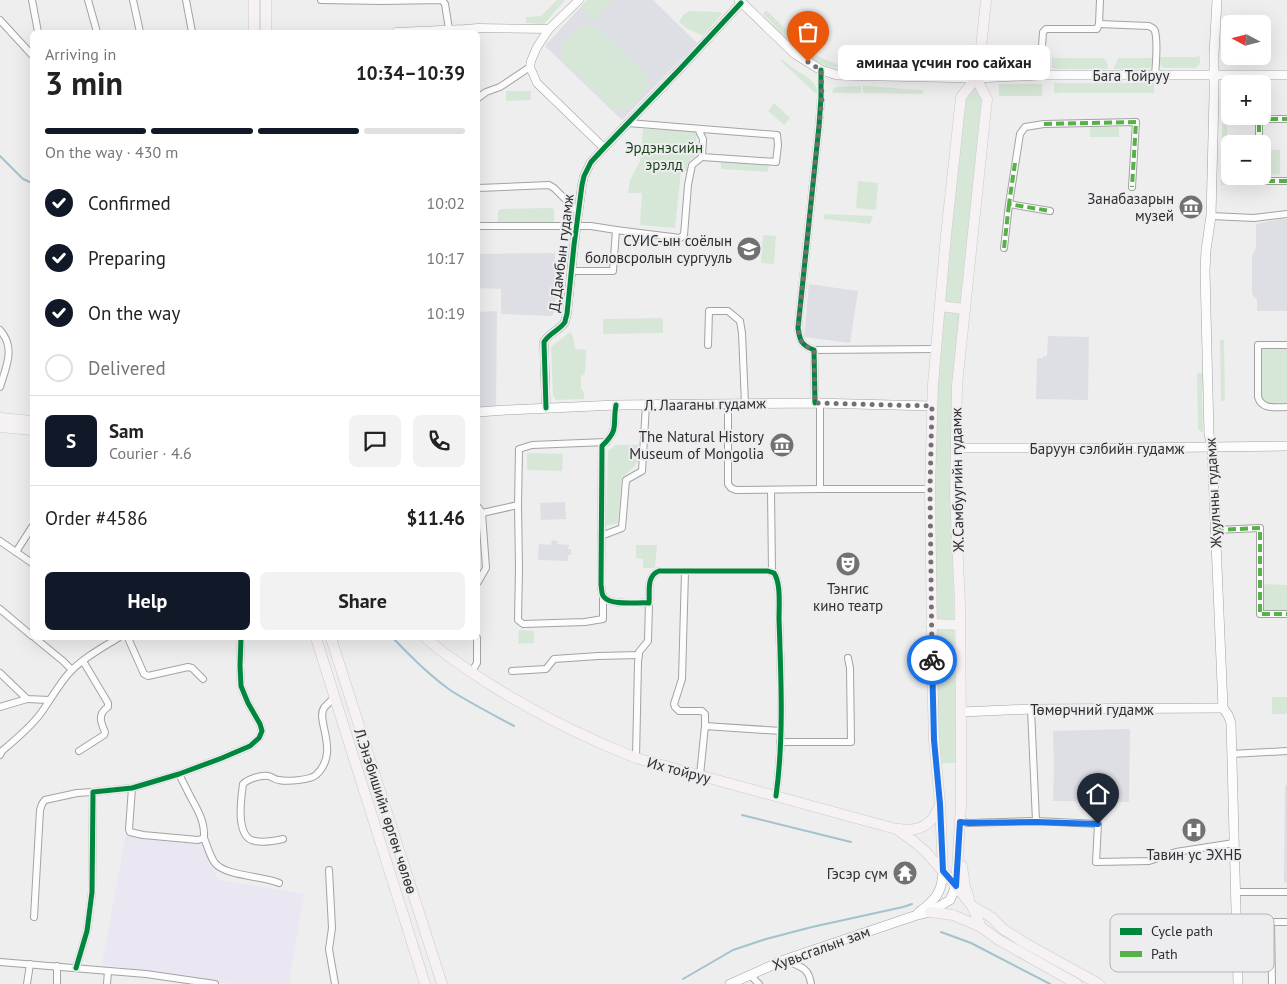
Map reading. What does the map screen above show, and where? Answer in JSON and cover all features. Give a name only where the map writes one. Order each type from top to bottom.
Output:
[{"type":"main road","points":[[254,0],[254,30]]},
{"type":"main road","points":[[266,0],[266,30]]},
{"type":"main road","name":"Ж.Самбуугийн гудамж","points":[[943,871],[940,804],[934,740],[931,624],[930,489],[932,406],[961,97],[976,78],[986,0]]},
{"type":"main road","name":"Жуулчны гудамж","points":[[1217,0],[1210,216],[1205,271],[1209,434],[1212,448],[1223,708],[1230,722],[1232,754],[1236,914]]},
{"type":"main road","points":[[740,1],[796,54],[821,70]]},
{"type":"main road","name":"Бага Тойруу","points":[[821,70],[837,75],[976,78],[1040,75],[1287,75]]},
{"type":"main road","name":"Ж.Самбуугийн гудамж","points":[[956,886],[961,805],[960,625],[955,496],[957,385],[987,99],[976,78]]},
{"type":"main road","points":[[940,306],[964,308]]},
{"type":"main road","name":"Л. Лааганы гудамж","points":[[480,412],[616,405],[818,403],[932,406]]},
{"type":"main road","points":[[0,418],[30,421]]},
{"type":"main road","points":[[0,427],[30,430]]},
{"type":"main road","name":"Баруун сэлбийн гудамж","points":[[956,448],[1212,448],[1287,446]]},
{"type":"main road","points":[[931,624],[960,625]]},
{"type":"main road","name":"Л.Энэбишийн өргөн чөлөө","points":[[317,640],[425,984]]},
{"type":"main road","name":"Л.Энэбишийн өргөн чөлөө","points":[[332,640],[442,984]]},
{"type":"main road","name":"Их тойруу","points":[[428,640],[472,673],[514,699],[603,745],[636,758],[896,829],[925,851],[956,886]]},
{"type":"main road","name":"Төмөрчний гудамж","points":[[961,712],[1223,708]]},
{"type":"main road","points":[[940,804],[943,811],[949,814],[955,812],[961,805]]},
{"type":"main road","points":[[896,829],[914,830],[925,826],[934,818],[940,804]]},
{"type":"main road","points":[[958,847],[965,887],[980,927]]},
{"type":"main road","points":[[914,916],[933,901],[937,895],[943,884],[943,871]]},
{"type":"main road","points":[[956,886],[972,906],[991,917],[1003,928],[1025,943],[1099,984]]},
{"type":"main road","name":"Хувьсгалын зам","points":[[730,984],[784,960],[930,912],[950,900],[956,886]]},
{"type":"main road","points":[[930,912],[953,915],[980,927],[999,940],[1077,984]]},
{"type":"street","points":[[32,0],[38,30]]},
{"type":"street","points":[[88,0],[96,30]]},
{"type":"street","points":[[133,0],[140,30]]},
{"type":"street","points":[[186,0],[192,30]]},
{"type":"street","points":[[321,0],[442,0],[445,4],[449,29]]},
{"type":"street","points":[[480,96],[530,67],[537,47],[549,29],[579,0]]},
{"type":"street","points":[[1040,75],[1044,32],[1046,29],[1097,29],[1100,0]]},
{"type":"street","name":"Д.Дамбын гудамж","points":[[546,408],[544,342],[547,337],[561,327],[568,314],[576,227],[584,176],[592,162],[604,148],[680,70],[740,1]]},
{"type":"street","points":[[0,20],[30,53]]},
{"type":"street","points":[[1099,24],[1152,27],[1157,55],[1156,75]]},
{"type":"street","points":[[431,30],[478,28],[549,29]]},
{"type":"street","points":[[530,67],[537,83],[604,148]]},
{"type":"street","points":[[821,70],[822,98],[798,328],[800,340],[805,346],[814,350],[936,349]]},
{"type":"street","points":[[1259,135],[1259,119],[1287,119]]},
{"type":"street","points":[[1004,248],[1020,134],[1026,127],[1044,124],[1136,122],[1132,187]]},
{"type":"street","points":[[480,226],[591,226],[680,238],[684,235],[688,185],[692,165],[702,157],[776,162],[777,135],[628,123]]},
{"type":"street","points":[[698,129],[703,140],[702,157]]},
{"type":"street","points":[[1271,181],[1287,181]]},
{"type":"street","points":[[480,188],[548,185],[554,188],[578,210]]},
{"type":"street","points":[[1009,204],[1050,211]]},
{"type":"street","points":[[1210,216],[1254,218],[1287,214]]},
{"type":"street","points":[[571,271],[613,271],[616,230]]},
{"type":"street","points":[[708,345],[709,311],[728,312],[740,321],[745,404]]},
{"type":"street","points":[[0,330],[6,338],[9,354],[0,385]]},
{"type":"street","points":[[1287,345],[1258,345],[1259,401],[1268,407],[1287,407]]},
{"type":"street","points":[[814,350],[818,403],[820,489]]},
{"type":"street","points":[[606,442],[532,445],[519,449],[518,620],[523,624],[585,622],[603,619],[601,585],[602,446],[606,442],[611,437],[615,427],[616,405]]},
{"type":"street","points":[[601,536],[622,528],[626,480],[642,471],[646,405]]},
{"type":"street","points":[[728,405],[728,484],[734,490],[930,489]]},
{"type":"street","points":[[771,490],[772,572],[777,579],[781,656],[781,731],[776,796]]},
{"type":"street","points":[[482,513],[518,505]]},
{"type":"street","points":[[480,510],[482,513],[486,568],[480,578]]},
{"type":"street","points":[[1216,530],[1260,528],[1260,614],[1287,614]]},
{"type":"street","points":[[16,552],[30,530]]},
{"type":"street","points":[[0,541],[30,562]]},
{"type":"street","points":[[636,758],[639,655],[648,641],[650,579],[653,574],[659,571],[772,572]]},
{"type":"street","points":[[685,572],[682,678],[674,704],[679,711],[702,711],[704,714],[705,726],[700,775]]},
{"type":"street","points":[[603,596],[611,601],[649,603]]},
{"type":"street","points":[[0,609],[30,634]]},
{"type":"street","points":[[38,640],[72,670]]},
{"type":"street","points":[[0,755],[29,727],[50,700],[54,691],[72,670],[115,640]]},
{"type":"street","points":[[129,640],[144,674],[148,676],[188,667],[192,668],[203,680]]},
{"type":"street","points":[[34,917],[40,810],[46,800],[77,793],[132,788],[179,774],[222,758],[250,746],[259,738],[262,731],[260,724],[241,686],[242,640]]},
{"type":"street","points":[[472,673],[477,663],[477,640]]},
{"type":"street","points":[[512,671],[546,668],[554,659],[639,655]]},
{"type":"street","points":[[780,742],[851,742],[850,668],[848,658]]},
{"type":"street","points":[[79,751],[104,735],[105,732],[100,722],[101,715],[102,710],[108,707],[108,703],[83,661]]},
{"type":"street","points":[[0,673],[27,700]]},
{"type":"street","points":[[283,840],[253,841],[247,836],[243,830],[240,812],[243,784],[248,780],[268,776],[280,781],[309,779],[316,776],[325,764],[327,756],[326,734],[322,715],[323,708],[335,697]]},
{"type":"street","points":[[0,707],[27,700],[50,700]]},
{"type":"street","points":[[1031,710],[1036,822]]},
{"type":"street","points":[[705,726],[781,731]]},
{"type":"street","points":[[1232,754],[1287,751]]},
{"type":"street","points":[[179,774],[197,807],[202,821],[204,838],[214,863],[222,869],[238,874],[279,882]]},
{"type":"street","points":[[132,788],[130,832],[142,835],[198,840],[204,838]]},
{"type":"street","points":[[76,968],[87,931],[92,892],[93,792]]},
{"type":"street","points":[[960,822],[1098,824],[1096,862],[1149,862],[1176,852],[1234,843]]},
{"type":"street","points":[[329,870],[332,928],[329,949],[335,984]]},
{"type":"street","points":[[1235,892],[1287,892]]},
{"type":"street","points":[[1274,922],[1287,922]]},
{"type":"street","points":[[784,960],[798,965],[807,971],[811,984]]},
{"type":"street","points":[[0,962],[146,974],[166,981],[215,984]]},
{"type":"street","points":[[28,984],[30,964]]},
{"type":"street","points":[[56,984],[58,966]]},
{"type":"street","points":[[107,984],[108,971]]},
{"type":"street","points":[[750,975],[759,984]]},
{"type":"shaded area","points":[[587,0],[653,0],[697,43],[622,120],[545,46]]},
{"type":"shaded area","points":[[1287,219],[1287,311],[1257,311],[1257,300],[1252,294],[1252,256],[1256,247],[1256,224]]},
{"type":"shaded area","points":[[555,253],[556,309],[552,316],[501,314],[501,289],[480,288],[480,254]]},
{"type":"shaded area","points":[[809,284],[858,291],[850,343],[804,337]]},
{"type":"shaded area","points":[[497,311],[496,406],[480,409],[480,312]]},
{"type":"shaded area","points":[[1048,336],[1089,337],[1088,400],[1036,399],[1037,358],[1047,356]]},
{"type":"shaded area","points":[[565,502],[566,519],[541,520],[540,503]]},
{"type":"shaded area","points":[[552,540],[558,541],[557,544],[569,545],[568,549],[571,549],[571,555],[568,555],[568,561],[538,560],[539,544],[551,545]]},
{"type":"shaded area","points":[[1130,729],[1129,802],[1053,801],[1053,731]]},
{"type":"shaded area","points":[[1285,785],[1287,785],[1287,883],[1284,882]]},
{"type":"shaded area","points":[[126,834],[203,844],[218,880],[304,894],[289,984],[232,984],[102,964]]},
{"type":"green space","points":[[557,0],[565,0],[544,24],[526,23],[526,17],[541,16]]},
{"type":"green space","points":[[588,0],[613,0],[594,21],[581,8]]},
{"type":"green space","points":[[766,10],[811,53],[838,65],[869,67],[838,68],[816,61],[796,47],[763,14]]},
{"type":"green space","points":[[690,11],[720,12],[722,14],[703,36],[686,28],[679,22],[683,15]]},
{"type":"green space","points":[[585,24],[595,26],[645,72],[648,78],[643,94],[625,110],[612,108],[564,62],[561,52],[562,45]]},
{"type":"green space","points":[[1200,56],[1200,63],[1195,68],[1164,68],[1159,61],[1161,57]]},
{"type":"green space","points":[[1052,58],[1104,58],[1108,69],[1055,69],[1052,67]]},
{"type":"green space","points":[[1118,58],[1154,58],[1152,66],[1148,69],[1114,69]]},
{"type":"green space","points":[[782,59],[812,81],[818,93],[815,93],[781,61]]},
{"type":"green space","points":[[1054,83],[1154,83],[1154,93],[1054,93]]},
{"type":"green space","points":[[999,84],[1042,84],[1042,96],[999,96]]},
{"type":"green space","points":[[861,86],[861,93],[832,93],[836,87]]},
{"type":"green space","points":[[863,86],[923,90],[923,94],[863,93]]},
{"type":"green space","points":[[974,88],[977,89],[982,99],[952,459],[956,763],[942,763],[938,728],[934,510],[937,387],[964,98]]},
{"type":"green space","points":[[506,91],[531,91],[531,100],[506,101]]},
{"type":"green space","points":[[774,103],[790,118],[784,125],[768,111]]},
{"type":"green space","points":[[1222,125],[1227,125],[1227,135],[1222,135]]},
{"type":"green space","points":[[1090,127],[1119,127],[1119,137],[1090,137]]},
{"type":"green space","name":"Эрдэнэсийн эрэлд","points":[[643,129],[697,131],[695,156],[688,162],[687,171],[681,171],[675,228],[640,225],[642,193],[628,193],[630,180],[640,161]]},
{"type":"green space","points":[[1271,150],[1280,150],[1280,174],[1271,175]]},
{"type":"green space","points":[[721,161],[769,164],[768,172],[721,169]]},
{"type":"green space","points":[[858,181],[878,183],[876,210],[856,208]]},
{"type":"green space","points":[[500,209],[554,209],[554,223],[498,225],[498,211]]},
{"type":"green space","points":[[825,214],[873,216],[870,224],[823,219]]},
{"type":"green space","points":[[763,235],[776,236],[774,264],[761,263]]},
{"type":"green space","points":[[663,318],[663,333],[603,334],[603,319]]},
{"type":"green space","points":[[570,332],[573,336],[575,349],[586,350],[585,374],[581,376],[581,388],[584,393],[584,399],[556,400],[553,395],[551,347]]},
{"type":"green space","points":[[1220,340],[1224,340],[1225,401],[1221,401]]},
{"type":"green space","points":[[1262,347],[1287,347],[1287,403],[1261,403]]},
{"type":"green space","points":[[1197,373],[1204,373],[1202,393],[1203,432],[1198,429]]},
{"type":"green space","points":[[616,445],[639,445],[639,460],[622,477],[618,523],[606,526],[608,451]]},
{"type":"green space","points":[[527,453],[563,454],[562,471],[527,470]]},
{"type":"green space","points":[[636,545],[657,545],[655,568],[643,568],[643,559],[636,558]]},
{"type":"green space","points":[[1263,584],[1287,585],[1287,611],[1263,611]]},
{"type":"green space","points":[[519,630],[534,631],[534,643],[518,644]]},
{"type":"green space","points":[[1272,697],[1287,697],[1287,714],[1272,714]]},
{"type":"waterway","points":[[0,156],[23,179],[30,182]]},
{"type":"waterway","points":[[395,640],[420,665],[450,690],[514,726]]},
{"type":"waterway","points":[[742,815],[851,842]]},
{"type":"waterway","points":[[683,979],[733,950],[766,939],[912,904]]},
{"type":"waterway","points":[[941,932],[971,943],[1050,984]]},
{"type":"marked path","points":[[1259,135],[1259,119],[1287,119]]},
{"type":"marked path","points":[[1044,124],[1136,122],[1132,187]]},
{"type":"marked path","points":[[1015,163],[1009,204],[1050,211]]},
{"type":"marked path","points":[[1271,181],[1287,181]]},
{"type":"marked path","points":[[1004,248],[1009,204]]},
{"type":"marked path","points":[[1216,530],[1260,528],[1260,614],[1287,614]]},
{"type":"cycle path","points":[[546,408],[544,342],[563,325],[567,314],[584,176],[591,162],[741,3]]},
{"type":"cycle path","points":[[815,403],[814,350],[802,342],[798,328],[819,126],[821,70]]},
{"type":"cycle path","points":[[616,405],[613,431],[602,446],[602,594],[607,600],[612,602],[649,603],[650,580],[659,571],[768,571],[774,573],[778,583],[779,595],[781,663],[780,752],[776,796]]},
{"type":"cycle path","points":[[76,968],[87,931],[92,892],[93,792],[132,788],[179,774],[250,746],[259,738],[262,731],[260,724],[241,686],[241,640]]},
{"type":"way so far","points":[[808,62],[821,70],[822,98],[798,328],[800,340],[805,346],[814,350],[815,403],[932,406],[930,489],[932,660]]},
{"type":"place","name":"аминаа үсчин гоо сайхан","points":[[808,62]]},
{"type":"place","name":"Занабазарын музей","points":[[1191,207]]},
{"type":"place","name":"СУИС-ын соёлын боловсролын сургууль","points":[[749,249]]},
{"type":"place","name":"The Natural History Museum of Mongolia","points":[[782,445]]},
{"type":"place","name":"Тэнгис кино театр","points":[[848,564]]},
{"type":"place","name":"Тавин ус ЭХНБ","points":[[1194,830]]},
{"type":"place","name":"Гэсэр сүм","points":[[905,873]]},
{"type":"route","points":[[932,660],[932,704],[943,871],[956,886],[960,822],[1098,824]]}]
